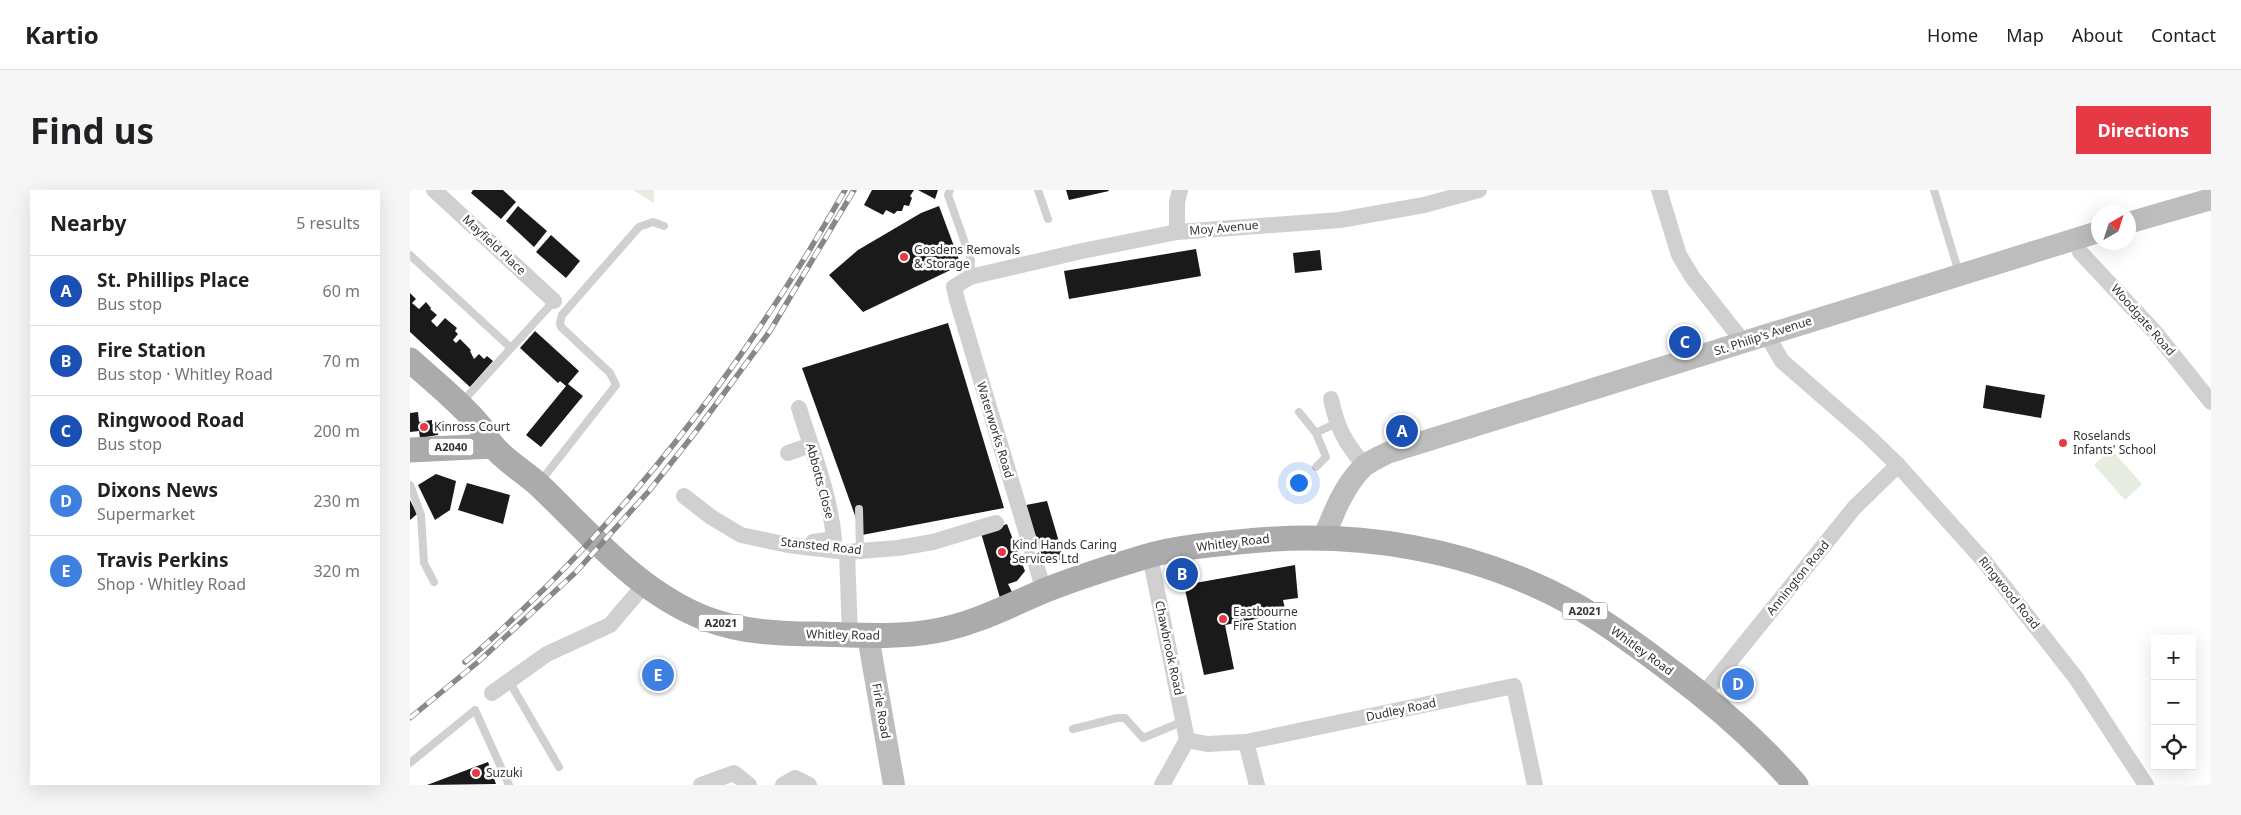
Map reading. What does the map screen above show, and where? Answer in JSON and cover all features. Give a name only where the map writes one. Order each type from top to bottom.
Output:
[{"type":"main road","name":"A2021","points":[[410,360],[481,426],[493,446]]},
{"type":"main road","name":"Whitley Road","points":[[493,446],[538,484],[611,556],[645,584],[706,618],[741,628],[778,634],[859,636],[936,631],[984,617],[1044,591],[1150,556],[1209,545],[1272,538],[1324,537],[1356,539],[1420,548],[1491,568],[1578,606],[1703,695],[1745,732],[1796,785]]},
{"type":"main road","name":"A2040","points":[[410,450],[493,446]]},
{"type":"street","name":"Mayfield Place","points":[[434,190],[554,300]]},
{"type":"street","points":[[1177,232],[1177,202],[1180,190]]},
{"type":"street","name":"Moy Avenue","points":[[970,277],[1082,251],[1177,232],[1340,220],[1424,205],[1479,190]]},
{"type":"street","points":[[1659,190],[1679,255],[1693,278],[1737,334],[1740,343]]},
{"type":"street","points":[[2136,221],[2211,199]]},
{"type":"street","name":"St. Philip's Avenue","points":[[1324,537],[1342,496],[1365,466],[1387,453],[2091,234]]},
{"type":"street","name":"Woodgate Road","points":[[2075,239],[2080,252],[2154,331],[2211,402]]},
{"type":"street","name":"Waterworks Road","points":[[970,277],[954,286],[957,300],[1044,591]]},
{"type":"street","name":"Ringwood Road","points":[[1766,334],[1782,361],[1839,408],[1898,465],[1984,561],[2031,618],[2076,678],[2146,785]]},
{"type":"street","points":[[1331,399],[1336,423],[1341,434],[1365,466]]},
{"type":"street","name":"Abbotts Close","points":[[788,545],[834,539],[820,476],[799,408]]},
{"type":"street","points":[[788,453],[811,446]]},
{"type":"street","name":"Annington Road","points":[[1703,695],[1854,508],[1898,465]]},
{"type":"street","name":"Stansted Road","points":[[684,496],[711,517],[741,535],[788,545],[854,552],[933,542],[996,523]]},
{"type":"street","points":[[854,552],[859,636]]},
{"type":"street","name":"Chawbrook Road","points":[[1150,556],[1188,740]]},
{"type":"street","points":[[492,693],[547,654],[610,625],[645,584]]},
{"type":"street","name":"Firle Road","points":[[859,636],[894,785]]},
{"type":"street","name":"Dudley Road","points":[[1188,740],[1207,744],[1246,742],[1514,686],[1535,785]]},
{"type":"street","points":[[1162,785],[1188,740]]},
{"type":"street","points":[[1246,742],[1256,785]]},
{"type":"street","points":[[701,785],[734,773],[749,785]]},
{"type":"street","points":[[783,785],[796,778],[808,785]]},
{"type":"lane","points":[[950,190],[948,195],[971,260],[970,277]]},
{"type":"lane","points":[[1038,190],[1048,219]]},
{"type":"lane","points":[[1934,190],[1959,275]]},
{"type":"lane","points":[[538,484],[616,385],[610,373],[561,327],[562,315],[639,227],[653,222],[664,226]]},
{"type":"lane","points":[[410,255],[511,348]]},
{"type":"lane","points":[[459,405],[554,300]]},
{"type":"lane","points":[[1299,412],[1316,433],[1326,458],[1316,467]]},
{"type":"lane","points":[[1316,433],[1336,423]]},
{"type":"lane","points":[[410,485],[421,515],[424,563],[434,582]]},
{"type":"lane","points":[[854,552],[859,509]]},
{"type":"lane","points":[[509,681],[559,767]]},
{"type":"lane","points":[[410,762],[475,710],[509,785]]},
{"type":"lane","points":[[1073,729],[1117,718],[1125,718],[1142,738],[1184,721]]},
{"type":"shaded area","points":[[633,190],[654,190],[654,203]]},
{"type":"shaded area","points":[[2111,449],[2142,484],[2125,500],[2094,465]]},
{"type":"building","points":[[473,190],[503,190],[516,202],[501,219],[471,193]]},
{"type":"building","points":[[872,190],[914,190],[910,196],[912,198],[909,206],[904,205],[902,211],[897,211],[894,214],[886,210],[883,215],[864,205]]},
{"type":"building","points":[[918,190],[938,190],[935,199]]},
{"type":"building","points":[[1066,190],[1108,190],[1109,191],[1069,200]]},
{"type":"building","points":[[518,206],[547,231],[534,247],[506,221]]},
{"type":"building","name":"Gosdens Removals & Storage","points":[[939,206],[961,265],[863,312],[829,275],[858,250],[921,213]]},
{"type":"building","points":[[551,235],[580,261],[566,278],[536,252]]},
{"type":"building","points":[[1196,249],[1201,276],[1069,299],[1064,271]]},
{"type":"building","points":[[1320,250],[1322,270],[1295,273],[1293,253]]},
{"type":"building","points":[[410,293],[416,299],[412,303],[419,309],[426,302],[437,315],[431,321],[437,327],[445,318],[457,328],[455,331],[458,334],[453,340],[456,343],[460,339],[471,350],[474,359],[479,354],[484,359],[487,356],[493,361],[470,387],[410,332]]},
{"type":"building","points":[[948,323],[1004,508],[862,535],[802,368]]},
{"type":"building","points":[[535,331],[579,371],[568,384],[583,396],[541,447],[526,435],[566,386],[560,381],[558,383],[520,348]]},
{"type":"building","points":[[1986,385],[2045,395],[2041,418],[1983,408]]},
{"type":"building","name":"Kinross Court","points":[[418,412],[419,422],[432,420],[432,424],[437,423],[438,435],[420,438],[419,431],[410,432],[410,413]]},
{"type":"building","points":[[436,474],[456,481],[450,510],[435,520],[418,485]]},
{"type":"building","points":[[467,483],[510,495],[503,524],[458,510]]},
{"type":"building","points":[[410,500],[417,514],[410,520]]},
{"type":"building","points":[[1047,501],[1064,559],[1048,565],[1044,563],[1026,505]]},
{"type":"building","name":"Kind Hands Caring Services Ltd","points":[[1007,524],[1025,571],[1017,581],[1008,584],[1012,592],[1000,598],[981,533]]},
{"type":"building","name":"Eastbourne Fire Station","points":[[1295,565],[1298,598],[1283,600],[1286,613],[1225,625],[1234,669],[1204,675],[1184,585]]},
{"type":"building","points":[[1740,666],[1754,677],[1734,701],[1722,691]]},
{"type":"building","name":"Suzuki","points":[[488,762],[496,784],[427,785]]},
{"type":"railway","points":[[465,662],[514,618],[587,545],[669,450],[708,400],[780,298],[845,190]]},
{"type":"railway","points":[[410,718],[478,662],[576,572],[649,491],[694,434],[770,331],[854,190]]},
{"type":"place","name":"Gosdens Removals & Storage","points":[[904,257]]},
{"type":"place","name":"Ringwood Road","points":[[1685,342]]},
{"type":"place","name":"Kinross Court","points":[[424,427]]},
{"type":"place","name":"St. Phillips Place","points":[[1402,431]]},
{"type":"place","name":"Roselands Infants' School","points":[[2063,443]]},
{"type":"place","name":"Kind Hands Caring Services Ltd","points":[[1002,552]]},
{"type":"place","name":"Fire Station","points":[[1182,574]]},
{"type":"place","name":"Eastbourne Fire Station","points":[[1223,619]]},
{"type":"place","name":"Travis Perkins","points":[[658,675]]},
{"type":"place","name":"Dixons News","points":[[1738,684]]},
{"type":"place","name":"Suzuki","points":[[476,773]]}]
